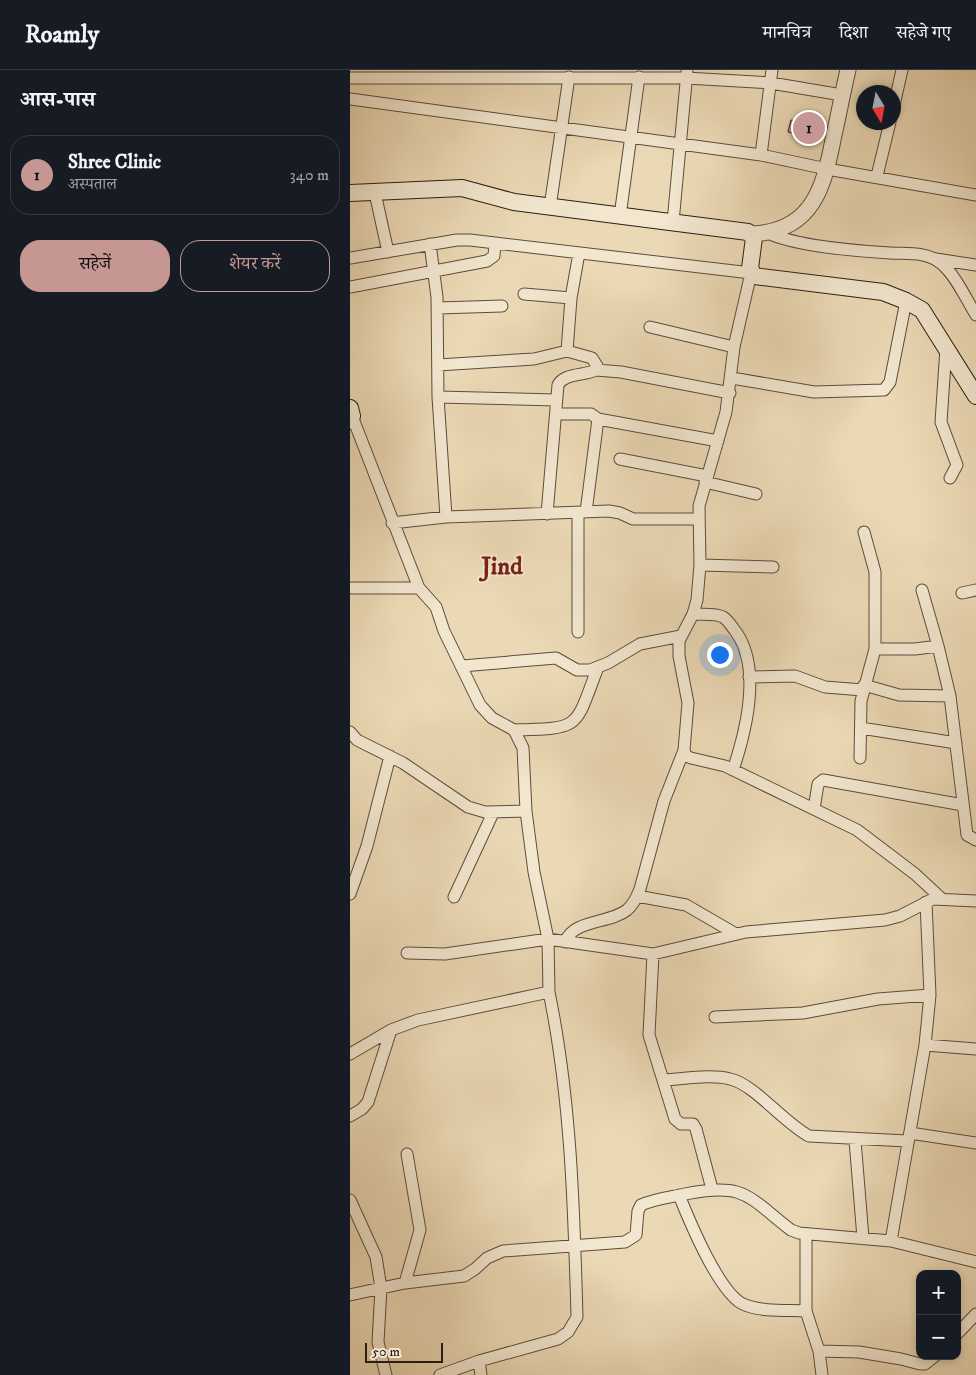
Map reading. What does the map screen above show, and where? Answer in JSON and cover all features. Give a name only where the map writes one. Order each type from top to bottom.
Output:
[{"type":"main road","points":[[350,193],[462,188],[514,202],[760,234],[754,242],[751,273],[754,276],[771,280],[883,292],[906,301],[922,310],[976,396]]},
{"type":"street","points":[[761,154],[772,70]]},
{"type":"street","points":[[760,234],[785,227],[806,212],[815,200],[827,169],[848,70]]},
{"type":"street","points":[[899,85],[902,70]]},
{"type":"street","points":[[673,222],[686,74]]},
{"type":"street","points":[[350,78],[568,77],[686,74],[771,82],[842,95]]},
{"type":"street","points":[[620,216],[639,76]]},
{"type":"street","points":[[550,207],[568,77]]},
{"type":"street","points":[[350,99],[402,104],[562,129],[761,154],[827,169],[976,194]]},
{"type":"street","points":[[877,176],[888,130]]},
{"type":"street","points":[[375,193],[388,252]]},
{"type":"street","points":[[760,234],[789,241],[890,253],[918,254],[976,265]]},
{"type":"street","points":[[350,258],[457,240],[496,242],[579,254],[751,273],[734,348],[730,393],[706,479],[698,519],[700,566],[693,614],[681,636],[679,656],[688,703],[684,750],[664,801],[637,896],[628,909],[572,931],[565,942]]},
{"type":"street","points":[[350,287],[492,259],[496,242]]},
{"type":"street","points":[[430,244],[438,308],[438,397],[446,516]]},
{"type":"street","points":[[567,351],[571,298],[579,254]]},
{"type":"street","points":[[934,258],[950,272],[976,315]]},
{"type":"street","points":[[524,294],[571,298]]},
{"type":"street","points":[[732,378],[814,392],[884,390],[890,382],[906,301]]},
{"type":"street","points":[[438,308],[502,306]]},
{"type":"street","points":[[650,327],[734,348]]},
{"type":"street","points":[[946,347],[942,422],[944,434],[957,465],[950,478]]},
{"type":"street","points":[[438,365],[534,359],[567,351],[592,358],[596,361],[596,370]]},
{"type":"street","points":[[547,514],[556,400],[560,381],[596,370],[621,372],[730,393]]},
{"type":"street","points":[[438,397],[556,400]]},
{"type":"street","points":[[556,414],[591,414],[598,419],[718,441]]},
{"type":"street","points":[[351,415],[419,588],[436,607],[447,638],[485,712],[514,730],[523,748],[526,811],[534,872],[548,939],[549,992],[565,1089],[575,1246],[577,1317],[568,1332],[551,1342],[479,1361],[440,1375]]},
{"type":"street","points":[[578,632],[582,512],[598,419]]},
{"type":"street","points":[[620,459],[706,479],[756,494]]},
{"type":"street","points":[[392,523],[446,516],[582,512],[617,512],[633,519],[698,519]]},
{"type":"street","points":[[860,758],[863,688],[875,648],[875,572],[864,532]]},
{"type":"street","points":[[700,566],[774,567]]},
{"type":"street","points":[[350,588],[419,588]]},
{"type":"street","points":[[922,590],[950,696],[967,835],[976,840]]},
{"type":"street","points":[[962,593],[976,590]]},
{"type":"street","points":[[693,614],[715,615],[728,621],[742,642],[747,656],[750,677],[744,731],[732,770]]},
{"type":"street","points":[[462,666],[556,658],[576,670],[598,667],[640,644],[681,636]]},
{"type":"street","points":[[875,648],[915,649],[938,646]]},
{"type":"street","points":[[514,730],[558,729],[569,726],[581,712],[598,667]]},
{"type":"street","points":[[750,677],[795,676],[825,687],[863,688],[899,695],[950,696]]},
{"type":"street","points":[[861,728],[956,743]]},
{"type":"street","points":[[350,732],[357,740],[390,756],[468,807],[493,813],[526,811]]},
{"type":"street","points":[[684,750],[686,756],[732,770],[866,835],[920,878],[942,899]]},
{"type":"street","points":[[350,894],[367,846],[390,756]]},
{"type":"street","points":[[814,809],[818,784],[823,780],[963,805]]},
{"type":"street","points":[[454,897],[493,813]]},
{"type":"street","points":[[637,896],[686,905],[736,934]]},
{"type":"street","points":[[407,953],[445,954],[548,939],[653,954],[736,934],[885,920],[906,913],[926,902],[942,899],[976,901]]},
{"type":"street","points":[[891,1241],[925,1045],[930,995],[930,955],[926,902]]},
{"type":"street","points":[[653,954],[649,1035],[677,1123],[693,1124],[696,1129],[712,1189]]},
{"type":"street","points":[[350,1054],[391,1030],[437,1014],[549,992]]},
{"type":"street","points":[[715,1017],[803,1012],[878,999],[930,995]]},
{"type":"street","points":[[350,1116],[362,1109],[368,1102],[391,1030]]},
{"type":"street","points":[[925,1045],[976,1049]]},
{"type":"street","points":[[664,1080],[730,1078],[748,1088],[795,1129],[809,1136],[855,1140],[908,1137],[976,1143]]},
{"type":"street","points":[[855,1140],[863,1238]]},
{"type":"street","points":[[405,1283],[420,1230],[407,1154]]},
{"type":"street","points":[[350,1295],[405,1283],[464,1276],[475,1270],[487,1258],[503,1252],[631,1240],[637,1230],[638,1211],[641,1205],[712,1189],[738,1191],[748,1196],[791,1230],[806,1235],[891,1241],[976,1262]]},
{"type":"street","points":[[679,1195],[700,1245],[732,1295],[738,1301],[757,1308],[806,1311]]},
{"type":"street","points":[[350,1200],[373,1248],[381,1288],[378,1342],[386,1375]]},
{"type":"street","points":[[806,1235],[806,1311],[819,1351],[822,1375]]},
{"type":"street","points":[[961,1330],[976,1314]]},
{"type":"street","points":[[819,1351],[859,1352],[920,1364],[925,1364],[930,1360]]},
{"type":"street","points":[[479,1361],[481,1375]]},
{"type":"building","points":[[791,120],[818,125],[816,137],[788,132]]},
{"type":"place","name":"Shree Clinic","points":[[809,128]]},
{"type":"district","name":"Jind","points":[[502,566]]}]
